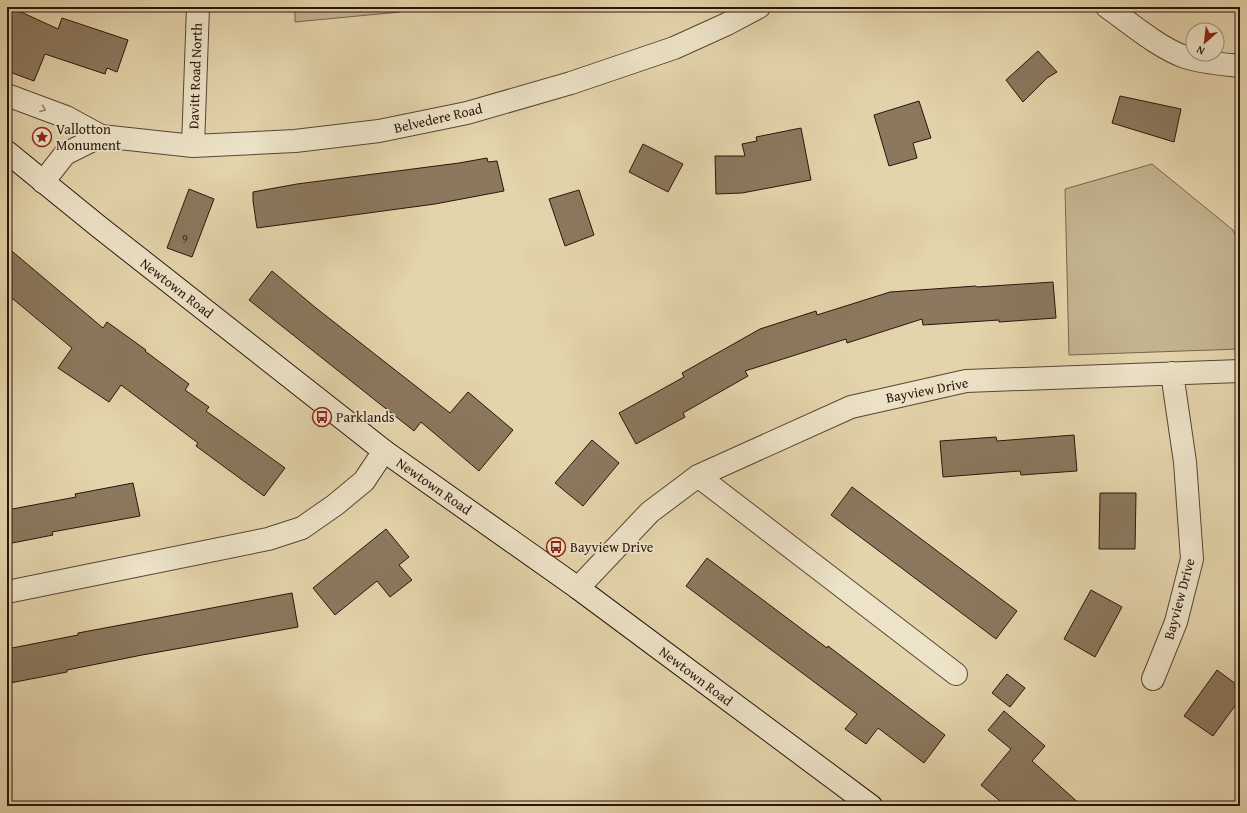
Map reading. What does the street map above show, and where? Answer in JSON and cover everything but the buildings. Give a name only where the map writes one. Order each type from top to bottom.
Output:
[{"type":"street","name":"Davitt Road North","points":[[193,146],[198,7]]},
{"type":"street","name":"Belvedere Road","points":[[101,136],[193,146],[302,140],[379,131],[467,113],[571,83],[674,48],[727,24],[759,7]]},
{"type":"street","points":[[1107,7],[1167,49],[1185,57],[1206,62],[1240,66]]},
{"type":"street","points":[[7,95],[66,117],[101,136]]},
{"type":"street","points":[[43,182],[65,154],[101,136]]},
{"type":"street","name":"Newtown Road","points":[[7,152],[110,236],[384,451],[578,588],[871,806]]},
{"type":"street","name":"Bayview Drive","points":[[578,588],[650,512],[698,476],[851,406],[966,381],[1240,371]]},
{"type":"street","name":"Bayview Drive","points":[[1153,679],[1176,622],[1192,559],[1185,462],[1172,374]]},
{"type":"street","points":[[7,592],[268,539],[302,528],[335,505],[364,481],[384,451]]},
{"type":"street","points":[[698,476],[956,674]]},
{"type":"shaded area","points":[[295,7],[400,7],[400,12],[295,22]]},
{"type":"shaded area","points":[[1152,164],[1233,230],[1240,246],[1240,349],[1069,355],[1065,189]]},
{"type":"place","name":"Vallotton Monument","points":[[42,137]]},
{"type":"place","name":"Parklands","points":[[322,417]]},
{"type":"place","name":"Bayview Drive","points":[[556,547]]}]
